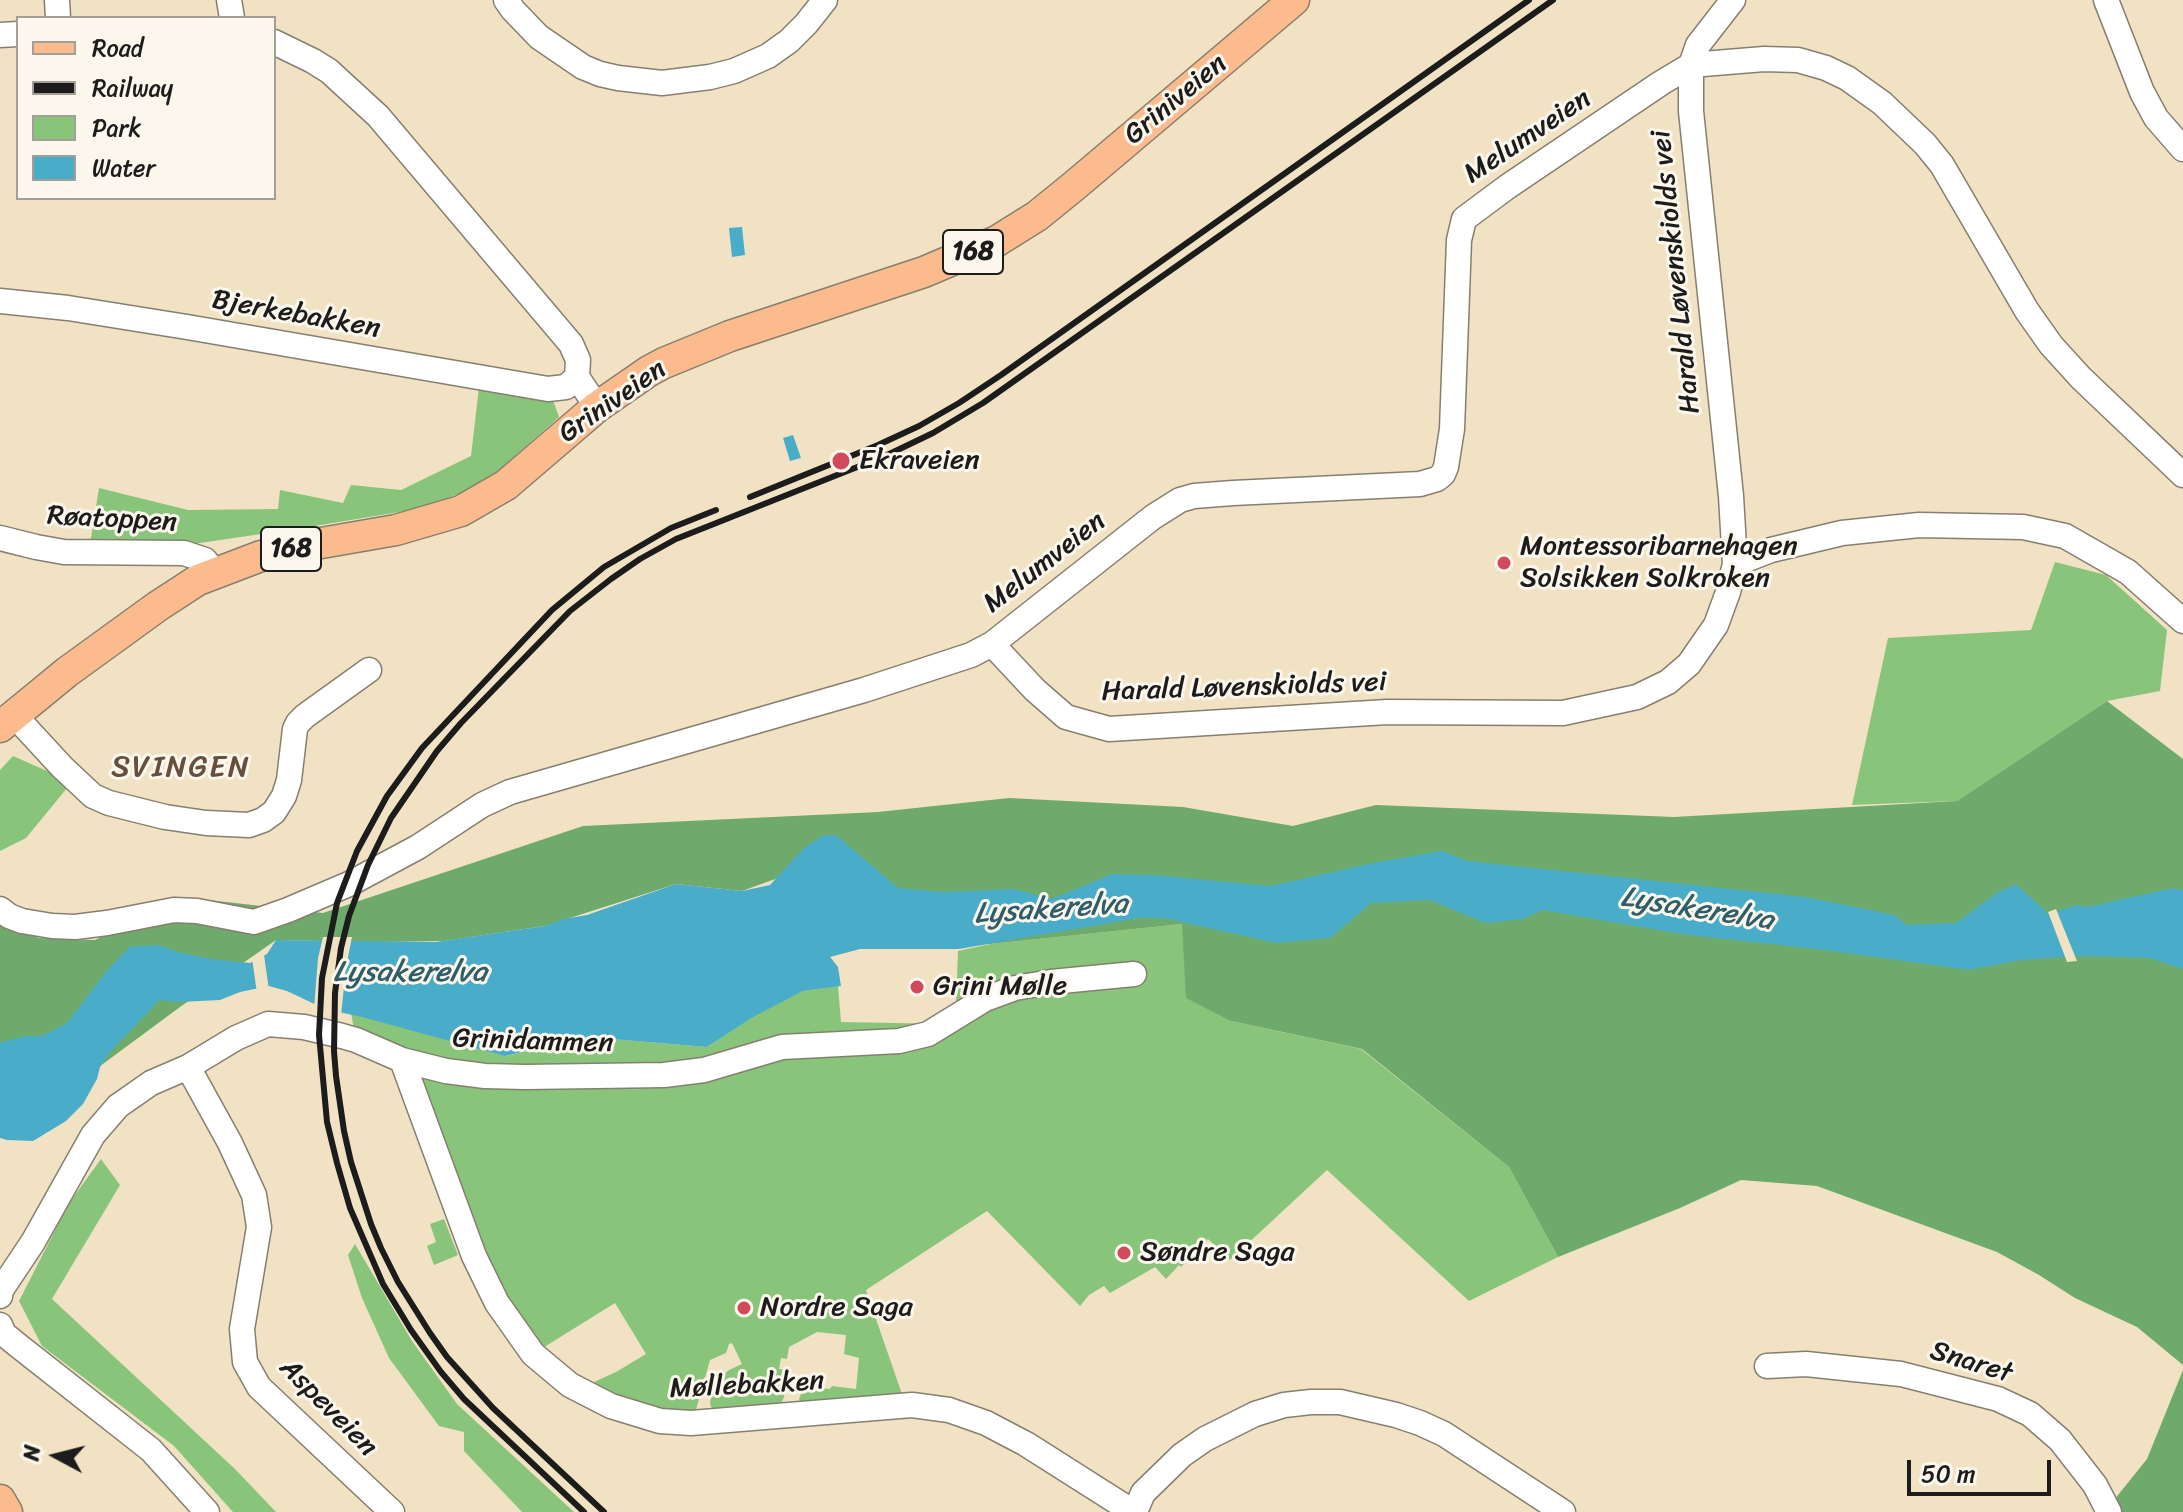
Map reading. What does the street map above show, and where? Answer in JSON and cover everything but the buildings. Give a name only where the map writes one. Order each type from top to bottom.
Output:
[{"type":"main road","name":"Griniveien","points":[[7,721],[67,672],[198,580],[283,551],[396,530],[461,511],[506,485],[597,407],[649,371],[701,346],[924,272],[997,241],[1037,216],[1074,186],[1294,0]]},
{"type":"main road","points":[[0,1500],[7,1512]]},
{"type":"street","points":[[506,0],[539,37],[583,67],[618,78],[662,83],[734,71],[768,56],[789,41],[825,0]]},
{"type":"street","name":"Harald Løvenskiolds vei","points":[[992,644],[1035,690],[1066,717],[1109,729],[1387,712],[1563,713],[1637,697],[1668,682],[1689,664],[1716,625],[1735,564],[1731,496],[1691,111],[1691,65],[1698,45],[1733,0]]},
{"type":"street","points":[[2106,0],[2142,92],[2156,118],[2183,149]]},
{"type":"street","points":[[276,43],[329,71],[378,116],[571,344],[578,360],[577,377],[597,407]]},
{"type":"street","name":"Melumveien","points":[[992,644],[1153,517],[1180,500],[1217,494],[1420,484],[1437,479],[1446,467],[1452,429],[1459,240],[1464,219],[1691,65],[1764,59],[1798,60],[1847,78],[1882,103],[1942,165],[2027,311],[2051,345],[2081,378],[2183,475]]},
{"type":"street","name":"Bjerkebakken","points":[[0,301],[68,308],[187,327],[548,389],[566,387],[577,377]]},
{"type":"street","points":[[1735,564],[1771,550],[1842,533],[1919,525],[2023,527],[2065,536],[2128,572],[2183,621]]},
{"type":"street","name":"Røatoppen","points":[[0,538],[64,552],[184,553],[205,560],[215,573]]},
{"type":"street","points":[[0,909],[22,921],[52,926],[107,923],[174,910],[197,911],[254,922],[349,884],[418,847],[482,805],[510,792],[864,690],[971,655],[992,644]]},
{"type":"street","points":[[7,721],[93,796],[109,803],[178,819],[249,825],[274,812],[284,796],[298,723],[369,670]]},
{"type":"street","name":"Grinidammen","points":[[0,1296],[93,1135],[118,1106],[151,1083],[268,1024],[304,1027],[342,1036],[402,1060],[446,1071],[511,1077],[664,1075],[704,1070],[782,1047],[899,1041],[928,1034],[985,999],[1015,988],[1134,974]]},
{"type":"street","name":"Møllebakken","points":[[402,1060],[474,1256],[497,1303],[533,1354],[570,1385],[611,1406],[660,1421],[675,1422],[912,1405],[949,1410],[986,1423],[1026,1444],[1134,1512]]},
{"type":"street","name":"Aspeveien","points":[[188,1067],[230,1143],[254,1195],[259,1227],[242,1329],[245,1362],[259,1387],[392,1512]]},
{"type":"street","points":[[0,1325],[4,1334],[151,1450],[207,1512]]},
{"type":"street","name":"Snaret","points":[[1767,1366],[1806,1364],[1901,1374],[1998,1399],[2030,1414],[2060,1440],[2095,1485],[2109,1512]]},
{"type":"street","points":[[1134,1512],[1143,1493],[1182,1455],[1233,1424],[1284,1405],[1340,1402],[1396,1415],[1444,1434],[1563,1512]]},
{"type":"green space","points":[[479,387],[553,400],[559,417],[481,486],[417,509],[309,527],[186,545],[90,544],[99,488],[188,510],[278,509],[280,490],[343,503],[351,485],[401,490],[471,456]]},
{"type":"green space","points":[[2055,562],[2106,575],[2167,630],[2160,691],[2107,701],[1957,801],[1852,805],[1888,638],[2031,630]]},
{"type":"green space","points":[[2107,701],[2183,759],[2183,1365],[2137,1327],[2075,1298],[1997,1252],[1817,1186],[1741,1180],[1558,1257],[1509,1167],[1362,1049],[1231,1021],[1186,998],[1182,924],[990,944],[912,919],[822,836],[778,878],[742,891],[676,884],[545,926],[444,941],[276,940],[42,1109],[0,1104],[0,919],[8,926],[39,938],[95,940],[182,897],[323,913],[583,826],[878,812],[1009,798],[1183,807],[1293,826],[1376,805],[1674,817],[1957,801]]},
{"type":"green space","points":[[13,756],[72,782],[26,838],[0,851],[0,770]]},
{"type":"green space","points":[[1182,924],[1231,1021],[1361,1049],[1509,1167],[1558,1257],[1469,1301],[1327,1170],[1230,1260],[1208,1239],[1166,1279],[1155,1267],[1110,1293],[1104,1286],[1089,1295],[1080,1306],[987,1211],[866,1290],[904,1400],[801,1407],[799,1399],[803,1389],[830,1389],[832,1386],[856,1389],[859,1358],[844,1354],[846,1335],[817,1332],[789,1347],[787,1359],[781,1358],[779,1369],[788,1370],[784,1397],[778,1411],[715,1414],[710,1404],[712,1387],[729,1370],[742,1364],[732,1343],[726,1353],[710,1360],[696,1410],[687,1415],[670,1416],[606,1394],[594,1382],[646,1354],[615,1303],[533,1354],[497,1302],[406,1074],[356,1040],[351,1013],[506,1056],[588,1037],[707,1047],[772,1004],[803,991],[838,986],[841,1022],[950,1024],[956,1003],[958,951],[990,944]]},
{"type":"green space","points":[[101,1159],[120,1185],[52,1299],[235,1469],[276,1512],[233,1512],[174,1446],[42,1346],[19,1301],[69,1203]]},
{"type":"green space","points":[[444,1219],[458,1255],[434,1265],[427,1246],[436,1242],[430,1224]]},
{"type":"green space","points":[[355,1244],[412,1341],[457,1404],[574,1512],[522,1512],[464,1451],[464,1432],[439,1426],[389,1358],[362,1298],[348,1255]]},
{"type":"green space","points":[[2183,1370],[2183,1512],[2116,1512],[2110,1505],[2147,1459]]},
{"type":"water","points":[[742,227],[745,255],[732,257],[729,228]]},
{"type":"water","points":[[793,435],[801,458],[790,461],[783,438]]},
{"type":"water","name":"Lysakerelva","points":[[836,835],[898,888],[944,892],[1014,889],[1052,899],[1112,874],[1270,886],[1442,851],[1468,861],[1806,897],[1894,915],[1907,925],[1956,923],[1998,892],[2016,884],[2048,914],[2078,905],[2087,907],[2173,888],[2183,891],[2183,969],[2149,958],[2080,956],[2021,960],[1969,970],[1681,934],[1543,910],[1523,919],[1485,923],[1430,900],[1371,903],[1330,938],[1276,943],[1164,918],[1139,918],[959,949],[860,949],[830,957],[838,967],[841,986],[803,991],[753,1017],[707,1047],[588,1037],[505,1056],[325,1009],[269,986],[220,1000],[159,1000],[111,1051],[83,1104],[66,1121],[33,1141],[0,1138],[0,1043],[25,1036],[42,1036],[67,1023],[109,968],[130,947],[158,945],[210,959],[250,963],[267,954],[276,940],[436,942],[545,926],[676,884],[742,891],[770,885],[803,849],[822,836]]},
{"type":"pier","points":[[2056,909],[2077,961],[2067,962],[2048,912]]},
{"type":"pier","points":[[323,937],[352,937],[341,1016],[314,1008]]},
{"type":"pier","points":[[264,955],[269,990],[257,993],[252,958]]},
{"type":"railway","points":[[750,497],[878,445],[959,403],[1529,0]]},
{"type":"railway","points":[[604,1512],[493,1408],[447,1357],[398,1282],[381,1248],[351,1162],[336,1076],[335,993],[349,916],[368,865],[391,818],[437,751],[461,723],[570,611],[611,579],[676,539],[885,456],[933,433],[983,403],[1553,0]]},
{"type":"railway","points":[[584,1512],[464,1399],[411,1330],[383,1284],[350,1208],[327,1122],[319,1035],[322,978],[337,903],[357,851],[387,796],[422,748],[552,610],[604,567],[671,528],[716,510]]},
{"type":"place","name":"Ekraveien","points":[[841,461]]},
{"type":"place","name":"Montessoribarnehagen Solsikken Solkroken","points":[[1504,563]]},
{"type":"place","name":"Grini Mølle","points":[[917,987]]},
{"type":"place","name":"Søndre Saga","points":[[1124,1253]]},
{"type":"place","name":"Nordre Saga","points":[[744,1308]]},
{"type":"district","name":"SVINGEN","points":[[181,768]]}]
